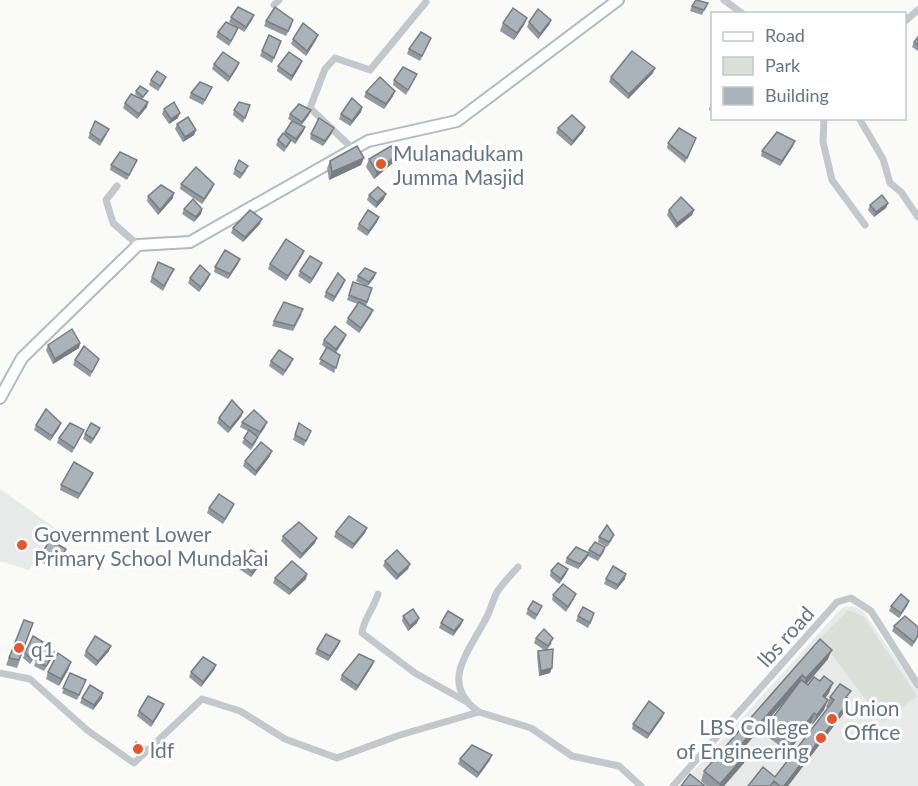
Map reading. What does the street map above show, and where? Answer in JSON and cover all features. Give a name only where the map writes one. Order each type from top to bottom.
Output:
[{"type":"main road","points":[[0,398],[22,358],[138,245],[190,242],[368,141],[457,121],[618,0]]},
{"type":"street","points":[[724,0],[740,12]]},
{"type":"street","points":[[353,149],[310,108],[325,69],[335,58],[370,70],[426,2]]},
{"type":"street","points":[[906,20],[918,10]]},
{"type":"street","points":[[824,120],[823,142],[832,180],[865,225]]},
{"type":"street","points":[[860,120],[883,159],[890,183],[901,192],[918,217]]},
{"type":"street","points":[[117,186],[106,200],[113,223],[138,245]]},
{"type":"street","points":[[467,702],[461,689],[461,664],[466,651],[485,621],[497,593],[518,567]]},
{"type":"street","points":[[378,594],[362,626],[362,633],[415,673],[467,702],[479,712],[531,728],[572,756],[620,766],[641,786]]},
{"type":"street","name":"lbs road","points":[[673,786],[837,602],[851,598],[871,610],[918,685]]},
{"type":"street","points":[[0,674],[30,679],[87,730],[135,763],[202,699],[240,711],[285,739],[337,758],[400,735],[479,712]]},
{"type":"shaded area","name":"Government Lower Primary School Mundakai","points":[[0,489],[55,528],[29,570],[0,561]]},
{"type":"shaded area","name":"LBS College of Engineering","points":[[852,606],[862,610],[918,690],[918,786],[680,786],[838,612],[844,607]]},
{"type":"green space","points":[[848,610],[863,616],[917,696],[883,722],[820,639]]},
{"type":"building","points":[[696,0],[708,3],[704,10],[692,6]]},
{"type":"building","points":[[238,7],[254,15],[246,27],[231,17]]},
{"type":"building","points":[[275,7],[293,20],[288,31],[266,21]]},
{"type":"building","points":[[513,8],[527,18],[517,33],[503,23]]},
{"type":"building","points":[[538,9],[551,20],[540,34],[529,22]]},
{"type":"building","points":[[226,22],[238,28],[231,41],[218,32]]},
{"type":"building","points":[[303,23],[318,35],[307,51],[293,39]]},
{"type":"building","points":[[421,32],[431,38],[422,56],[409,49]]},
{"type":"building","points":[[269,35],[281,41],[274,58],[262,51]]},
{"type":"building","points":[[632,51],[655,68],[629,94],[611,77]]},
{"type":"building","points":[[223,52],[239,63],[230,77],[214,64]]},
{"type":"building","points":[[289,52],[302,61],[292,76],[278,66]]},
{"type":"building","points":[[403,67],[417,74],[408,90],[394,80]]},
{"type":"building","points":[[157,71],[166,77],[160,86],[151,80]]},
{"type":"building","points":[[380,77],[395,91],[386,104],[366,92]]},
{"type":"building","points":[[200,82],[212,87],[205,100],[191,93]]},
{"type":"building","points":[[140,86],[148,91],[143,97],[136,91]]},
{"type":"building","points":[[131,94],[148,102],[139,114],[125,103]]},
{"type":"building","points":[[352,98],[362,107],[352,121],[341,114]]},
{"type":"building","points":[[174,102],[180,113],[171,119],[164,109]]},
{"type":"building","points":[[239,102],[250,105],[245,118],[234,110]]},
{"type":"building","points":[[299,104],[311,110],[302,122],[290,114]]},
{"type":"building","points":[[572,115],[585,127],[573,141],[558,128]]},
{"type":"building","points":[[188,117],[196,130],[185,137],[177,124]]},
{"type":"building","points":[[319,118],[334,128],[325,141],[311,134]]},
{"type":"building","points":[[95,121],[109,129],[101,141],[90,133]]},
{"type":"building","points":[[292,121],[305,127],[296,139],[285,132]]},
{"type":"building","points":[[679,128],[696,138],[687,158],[668,143]]},
{"type":"building","points":[[777,132],[795,141],[782,161],[762,151]]},
{"type":"building","points":[[283,133],[291,140],[286,147],[278,140]]},
{"type":"building","points":[[357,146],[364,158],[332,172],[330,161]]},
{"type":"building","points":[[391,146],[397,154],[377,172],[369,159]]},
{"type":"building","points":[[120,152],[137,160],[129,175],[111,165]]},
{"type":"building","points":[[239,160],[248,166],[242,174],[235,169]]},
{"type":"building","points":[[196,167],[214,184],[204,199],[181,184]]},
{"type":"building","points":[[161,185],[174,193],[160,210],[148,196]]},
{"type":"building","points":[[378,187],[386,194],[377,202],[369,195]]},
{"type":"building","points":[[882,195],[888,203],[876,212],[870,205]]},
{"type":"building","points":[[681,197],[694,210],[677,223],[669,210]]},
{"type":"building","points":[[193,199],[202,209],[196,217],[184,209]]},
{"type":"building","points":[[250,210],[262,219],[245,237],[233,228]]},
{"type":"building","points":[[368,210],[379,217],[369,231],[359,224]]},
{"type":"building","points":[[286,239],[304,251],[288,276],[270,264]]},
{"type":"building","points":[[225,250],[240,259],[230,274],[215,267]]},
{"type":"building","points":[[310,256],[322,263],[312,279],[300,271]]},
{"type":"building","points":[[158,262],[174,269],[164,286],[152,277]]},
{"type":"building","points":[[200,265],[210,274],[201,287],[190,278]]},
{"type":"building","points":[[365,268],[376,273],[369,282],[358,276]]},
{"type":"building","points":[[338,273],[345,280],[335,297],[326,292]]},
{"type":"building","points":[[353,282],[372,288],[367,302],[349,295]]},
{"type":"building","points":[[284,302],[303,309],[294,326],[274,321]]},
{"type":"building","points":[[359,302],[373,310],[361,328],[348,318]]},
{"type":"building","points":[[335,326],[346,335],[336,349],[324,340]]},
{"type":"building","points":[[72,329],[80,343],[55,359],[48,345]]},
{"type":"building","points":[[84,346],[99,359],[92,372],[75,360]]},
{"type":"building","points":[[327,347],[340,355],[336,368],[320,359]]},
{"type":"building","points":[[279,350],[293,359],[285,371],[271,361]]},
{"type":"building","points":[[232,400],[243,412],[230,428],[219,418]]},
{"type":"building","points":[[46,409],[61,423],[52,436],[36,425]]},
{"type":"building","points":[[254,410],[267,422],[260,432],[242,422]]},
{"type":"building","points":[[70,423],[84,430],[74,448],[59,438]]},
{"type":"building","points":[[91,423],[100,428],[93,439],[85,434]]},
{"type":"building","points":[[299,423],[311,431],[306,441],[295,435]]},
{"type":"building","points":[[249,430],[258,437],[252,445],[244,438]]},
{"type":"building","points":[[261,442],[272,451],[256,471],[245,461]]},
{"type":"building","points":[[74,462],[93,473],[80,494],[61,485]]},
{"type":"building","points":[[219,494],[234,504],[225,519],[209,508]]},
{"type":"building","points":[[349,516],[367,528],[354,544],[336,532]]},
{"type":"building","points":[[299,522],[317,538],[302,554],[283,536]]},
{"type":"building","points":[[607,525],[614,535],[609,542],[599,537]]},
{"type":"building","points":[[50,540],[66,549],[57,564],[40,556]]},
{"type":"building","points":[[595,542],[605,547],[600,556],[589,550]]},
{"type":"building","points":[[576,547],[589,553],[580,564],[567,558]]},
{"type":"building","points":[[251,550],[264,557],[252,572],[241,564]]},
{"type":"building","points":[[397,550],[410,564],[398,575],[385,561]]},
{"type":"building","points":[[292,561],[307,574],[291,590],[275,578]]},
{"type":"building","points":[[558,563],[568,569],[561,579],[551,571]]},
{"type":"building","points":[[613,566],[626,574],[618,585],[606,579]]},
{"type":"building","points":[[563,584],[576,594],[568,607],[553,595]]},
{"type":"building","points":[[901,594],[909,601],[901,613],[891,606]]},
{"type":"building","points":[[533,601],[542,606],[537,615],[528,609]]},
{"type":"building","points":[[583,607],[594,613],[590,623],[578,616]]},
{"type":"building","points":[[413,609],[419,618],[410,626],[403,616]]},
{"type":"building","points":[[448,611],[463,620],[454,631],[441,623]]},
{"type":"building","points":[[905,616],[918,627],[918,635],[914,642],[894,626]]},
{"type":"building","name":"q1","points":[[24,620],[33,623],[19,660],[9,658]]},
{"type":"building","points":[[544,629],[553,638],[548,646],[536,638]]},
{"type":"building","points":[[326,634],[340,641],[330,656],[317,649]]},
{"type":"building","points":[[33,636],[43,642],[32,659],[25,653]]},
{"type":"building","points":[[95,636],[111,646],[98,661],[86,651]]},
{"type":"building","points":[[820,639],[832,650],[806,678],[802,675],[740,746],[747,753],[720,784],[704,771]]},
{"type":"building","points":[[41,647],[54,652],[46,666],[36,661]]},
{"type":"building","points":[[553,649],[552,668],[541,671],[538,651]]},
{"type":"building","points":[[58,653],[71,662],[61,679],[48,672]]},
{"type":"building","points":[[359,654],[374,661],[358,686],[342,675]]},
{"type":"building","points":[[203,657],[216,665],[203,682],[191,672]]},
{"type":"building","points":[[70,673],[86,680],[79,695],[63,688]]},
{"type":"building","points":[[824,676],[833,683],[823,696],[828,700],[817,715],[814,713],[792,742],[768,724],[801,680],[808,685],[814,677],[820,681]]},
{"type":"building","points":[[840,684],[851,691],[846,697],[850,700],[784,786],[774,781],[770,786],[748,786],[763,767],[775,777],[834,700],[830,697]]},
{"type":"building","points":[[90,685],[103,693],[94,705],[82,698]]},
{"type":"building","points":[[148,696],[164,704],[153,722],[139,711]]},
{"type":"building","points":[[649,701],[664,713],[649,734],[633,724]]},
{"type":"building","points":[[136,742],[144,747],[140,751],[134,746]]},
{"type":"building","points":[[472,745],[492,755],[479,773],[460,759]]},
{"type":"building","points":[[690,774],[705,786],[681,786]]},
{"type":"place","name":"Mulanadukam Jumma Masjid","points":[[381,164]]},
{"type":"place","name":"Government Lower Primary School Mundakai","points":[[22,545]]},
{"type":"place","name":"q1","points":[[19,648]]},
{"type":"place","name":"Union Office","points":[[832,719]]},
{"type":"place","name":"LBS College of Engineering","points":[[821,738]]},
{"type":"place","name":"ldf","points":[[138,749]]}]
